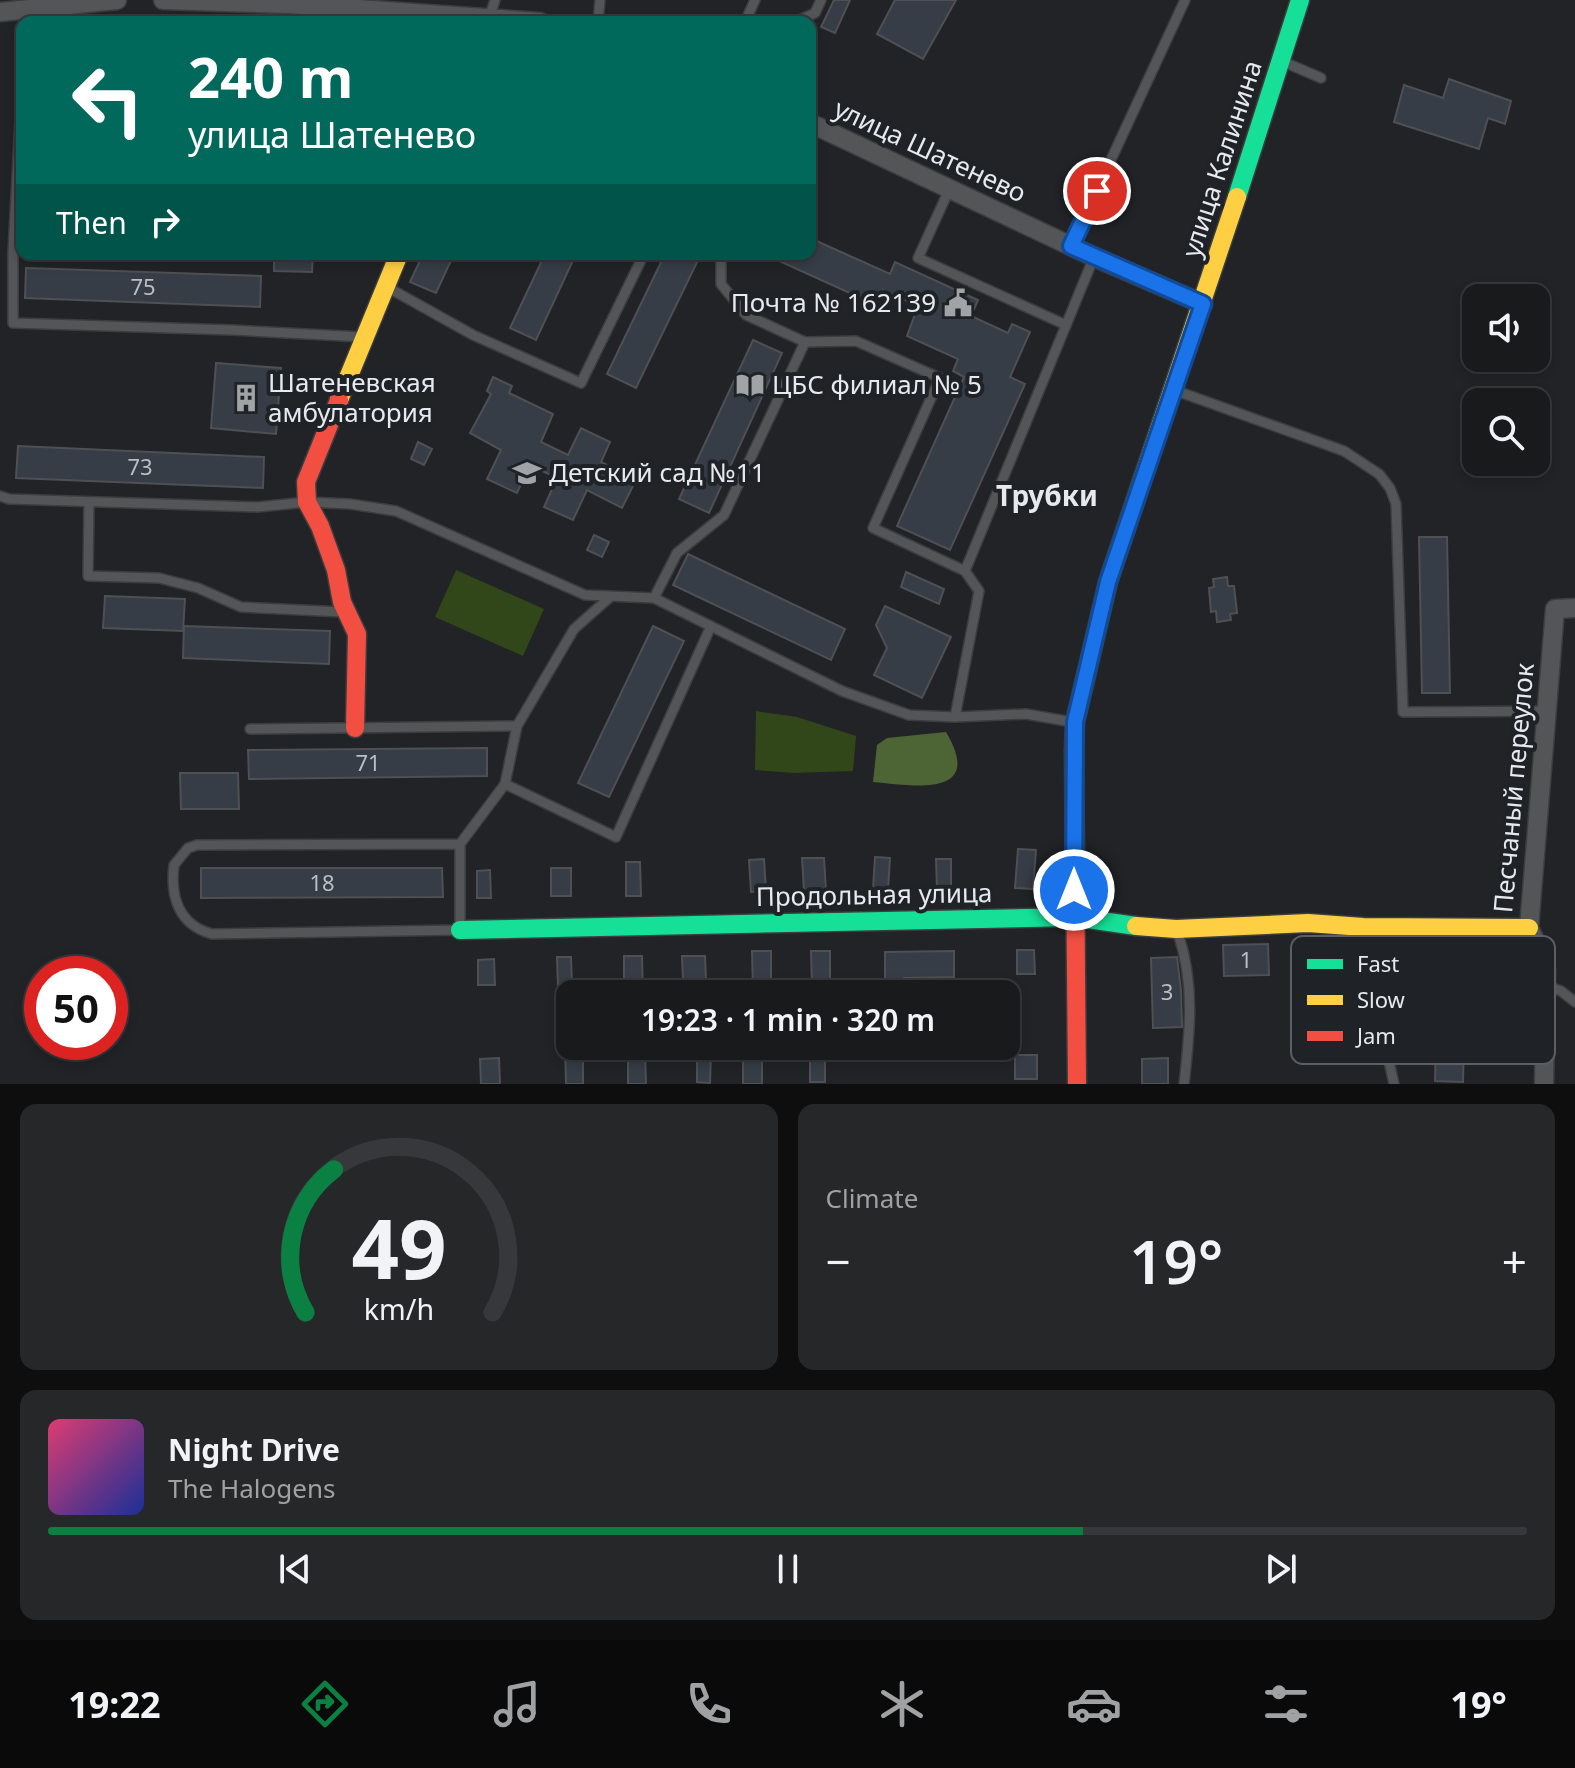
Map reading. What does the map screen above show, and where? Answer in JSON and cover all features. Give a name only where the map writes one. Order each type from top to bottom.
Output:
[{"type":"street","points":[[0,12],[31,16],[117,0]]},
{"type":"street","points":[[163,0],[490,13]]},
{"type":"street","name":"улица Калинина","points":[[1077,1084],[1075,722],[1108,582],[1203,304],[1300,0]]},
{"type":"street","name":"улица Шатенево","points":[[816,126],[1094,257],[1203,304]]},
{"type":"street","points":[[355,728],[357,634],[346,612],[336,570],[320,526],[307,502],[306,482],[397,260]]},
{"type":"street","name":"Песчаный переулок","points":[[1533,936],[1529,928],[1555,609],[1575,608]]},
{"type":"street","name":"Продольная улица","points":[[460,930],[1074,917],[1114,925],[1176,929],[1308,923],[1363,927],[1529,928]]},
{"type":"street","name":"Песчаный переулок","points":[[1544,1064],[1544,1084]]},
{"type":"lane","points":[[808,16],[815,13],[821,0]]},
{"type":"lane","points":[[1071,246],[1185,0]]},
{"type":"lane","points":[[1281,61],[1321,78]]},
{"type":"lane","points":[[949,190],[918,258],[1066,325]]},
{"type":"lane","points":[[16,206],[13,323],[365,338]]},
{"type":"lane","points":[[965,571],[1094,257]]},
{"type":"lane","points":[[386,286],[473,335],[581,383],[641,260]]},
{"type":"lane","points":[[721,260],[721,284],[746,315],[805,342],[856,341],[940,378],[873,528],[965,571],[979,591],[955,717]]},
{"type":"lane","points":[[654,598],[677,553],[724,515],[805,342]]},
{"type":"lane","points":[[1173,390],[1344,451],[1379,474],[1390,488],[1396,504],[1403,712],[1546,711]]},
{"type":"lane","points":[[0,496],[9,499],[258,507],[307,502],[396,511],[585,595],[654,598],[842,691],[909,715],[1026,714],[1075,722]]},
{"type":"lane","points":[[89,502],[88,576],[159,578],[198,588],[241,607],[346,612]]},
{"type":"lane","points":[[460,844],[197,845],[180,855],[174,865],[176,902],[190,925],[212,934],[460,930],[460,844],[505,784],[517,726],[574,629],[609,598]]},
{"type":"lane","points":[[505,784],[616,837],[711,626]]},
{"type":"lane","points":[[250,729],[517,726]]},
{"type":"lane","points":[[1363,927],[1364,936]]},
{"type":"lane","points":[[1176,929],[1191,985],[1190,1035],[1184,1084]]},
{"type":"lane","points":[[1555,989],[1575,1002]]},
{"type":"lane","points":[[1390,1064],[1394,1084]]},
{"type":"shaded area","points":[[456,570],[544,609],[523,656],[435,617]]},
{"type":"shaded area","points":[[756,711],[797,717],[856,736],[853,771],[793,773],[755,770]]},
{"type":"shaded area","points":[[946,732],[956,753],[957,768],[951,778],[925,785],[873,782],[877,745],[887,738]]},
{"type":"building","points":[[834,0],[850,0],[835,33],[821,27]]},
{"type":"building","points":[[895,0],[956,0],[923,59],[877,34]]},
{"type":"building","points":[[1449,79],[1511,101],[1505,124],[1488,118],[1479,149],[1394,122],[1404,85],[1443,98]]},
{"type":"building","points":[[816,241],[890,274],[895,262],[978,300],[971,316],[1008,333],[1012,324],[1030,332],[1010,377],[1025,384],[950,550],[897,526],[964,377],[953,371],[958,359],[907,336],[918,306],[883,290],[876,305],[777,260],[816,260]]},
{"type":"building","points":[[274,260],[313,260],[312,272],[274,271]]},
{"type":"building","points":[[420,260],[451,260],[436,293],[410,282]]},
{"type":"building","points":[[542,260],[573,260],[536,340],[510,328]]},
{"type":"building","points":[[662,260],[698,260],[636,388],[607,374]]},
{"type":"building","points":[[26,268],[261,276],[260,307],[25,298]]},
{"type":"building","points":[[753,340],[782,353],[709,513],[679,499]]},
{"type":"building","name":"Шатеневская амбулатория","points":[[216,363],[281,368],[276,434],[211,428]]},
{"type":"building","points":[[493,377],[512,386],[509,393],[553,414],[541,442],[568,455],[581,428],[610,442],[601,462],[636,480],[622,508],[587,490],[573,520],[544,507],[557,478],[530,465],[517,493],[487,479],[501,450],[470,433],[491,394],[487,391]]},
{"type":"building","points":[[418,442],[432,449],[424,465],[411,459]]},
{"type":"building","points":[[18,446],[264,457],[263,488],[16,478]]},
{"type":"building","points":[[594,535],[609,542],[602,557],[587,550]]},
{"type":"building","points":[[1419,537],[1447,537],[1450,693],[1422,693]]},
{"type":"building","points":[[688,554],[845,629],[831,660],[673,585]]},
{"type":"building","points":[[906,572],[944,589],[939,604],[901,587]]},
{"type":"building","points":[[1227,577],[1228,586],[1234,586],[1237,613],[1230,614],[1231,620],[1217,622],[1216,611],[1211,612],[1209,588],[1214,587],[1213,579]]},
{"type":"building","points":[[105,596],[185,599],[183,631],[103,628]]},
{"type":"building","points":[[885,606],[951,637],[922,698],[874,675],[887,648],[876,625]]},
{"type":"building","points":[[184,626],[330,631],[329,664],[183,658]]},
{"type":"building","points":[[653,626],[684,641],[609,797],[578,783]]},
{"type":"building","points":[[487,748],[487,776],[249,779],[248,750]]},
{"type":"building","points":[[180,773],[238,773],[239,809],[181,809]]},
{"type":"building","points":[[1018,849],[1036,850],[1033,889],[1015,888]]},
{"type":"building","points":[[875,857],[890,858],[888,890],[873,889]]},
{"type":"building","points":[[802,858],[824,858],[826,890],[804,891]]},
{"type":"building","points":[[764,859],[766,891],[751,892],[749,860]]},
{"type":"building","points":[[936,859],[951,859],[951,889],[937,889]]},
{"type":"building","points":[[626,862],[640,862],[641,896],[626,896]]},
{"type":"building","points":[[201,868],[442,868],[443,897],[201,898]]},
{"type":"building","points":[[551,868],[571,868],[571,896],[551,896]]},
{"type":"building","points":[[490,870],[491,898],[477,898],[477,871]]},
{"type":"building","points":[[1268,944],[1269,975],[1224,976],[1223,945]]},
{"type":"building","points":[[1017,950],[1034,950],[1035,974],[1017,974]]},
{"type":"building","points":[[752,951],[771,951],[771,980],[753,980]]},
{"type":"building","points":[[811,951],[830,951],[830,980],[812,980]]},
{"type":"building","points":[[954,951],[954,977],[885,980],[885,952]]},
{"type":"building","points":[[624,956],[642,956],[643,980],[624,980]]},
{"type":"building","points":[[682,956],[705,956],[706,980],[683,980]]},
{"type":"building","points":[[557,957],[571,957],[572,980],[558,980]]},
{"type":"building","points":[[1177,957],[1182,1027],[1153,1028],[1151,958]]},
{"type":"building","points":[[494,959],[495,985],[478,985],[478,960]]},
{"type":"building","points":[[1020,1055],[1037,1055],[1037,1079],[1015,1079],[1015,1060],[1020,1060]]},
{"type":"building","points":[[499,1058],[500,1084],[481,1084],[480,1059]]},
{"type":"building","points":[[1168,1058],[1168,1084],[1142,1084],[1142,1059]]},
{"type":"building","points":[[565,1060],[583,1060],[583,1084],[566,1084]]},
{"type":"building","points":[[628,1060],[645,1060],[646,1084],[628,1084]]},
{"type":"building","points":[[697,1060],[711,1060],[710,1083],[697,1082]]},
{"type":"building","points":[[743,1060],[762,1060],[762,1084],[743,1084]]},
{"type":"building","points":[[810,1060],[825,1060],[825,1082],[810,1082]]},
{"type":"building","points":[[1435,1064],[1463,1064],[1463,1082],[1435,1081]]},
{"type":"traffic: fast","points":[[1237,197],[1300,0]]},
{"type":"traffic: fast","points":[[460,930],[1074,917],[1136,926]]},
{"type":"traffic: slow","points":[[1074,751],[1075,722],[1108,582],[1237,197]]},
{"type":"traffic: slow","points":[[339,400],[397,260]]},
{"type":"traffic: slow","points":[[1136,926],[1176,929],[1308,923],[1363,927],[1529,928]]},
{"type":"traffic: jam","points":[[339,400],[306,482],[307,502],[320,526],[336,570],[342,602],[357,634],[355,728]]},
{"type":"traffic: jam","points":[[1074,751],[1077,1084]]},
{"type":"place","name":"Почта № 162139","points":[[958,303]]},
{"type":"place","name":"ЦБС филиал № 5","points":[[750,385]]},
{"type":"place","name":"Шатеневская амбулатория","points":[[246,398]]},
{"type":"place","name":"Детский сад №11","points":[[527,473]]},
{"type":"district","name":"Трубки","points":[[1047,496]]},
{"type":"route","points":[[1074,890],[1075,722],[1108,582],[1203,304],[1071,246],[1097,191]]}]
